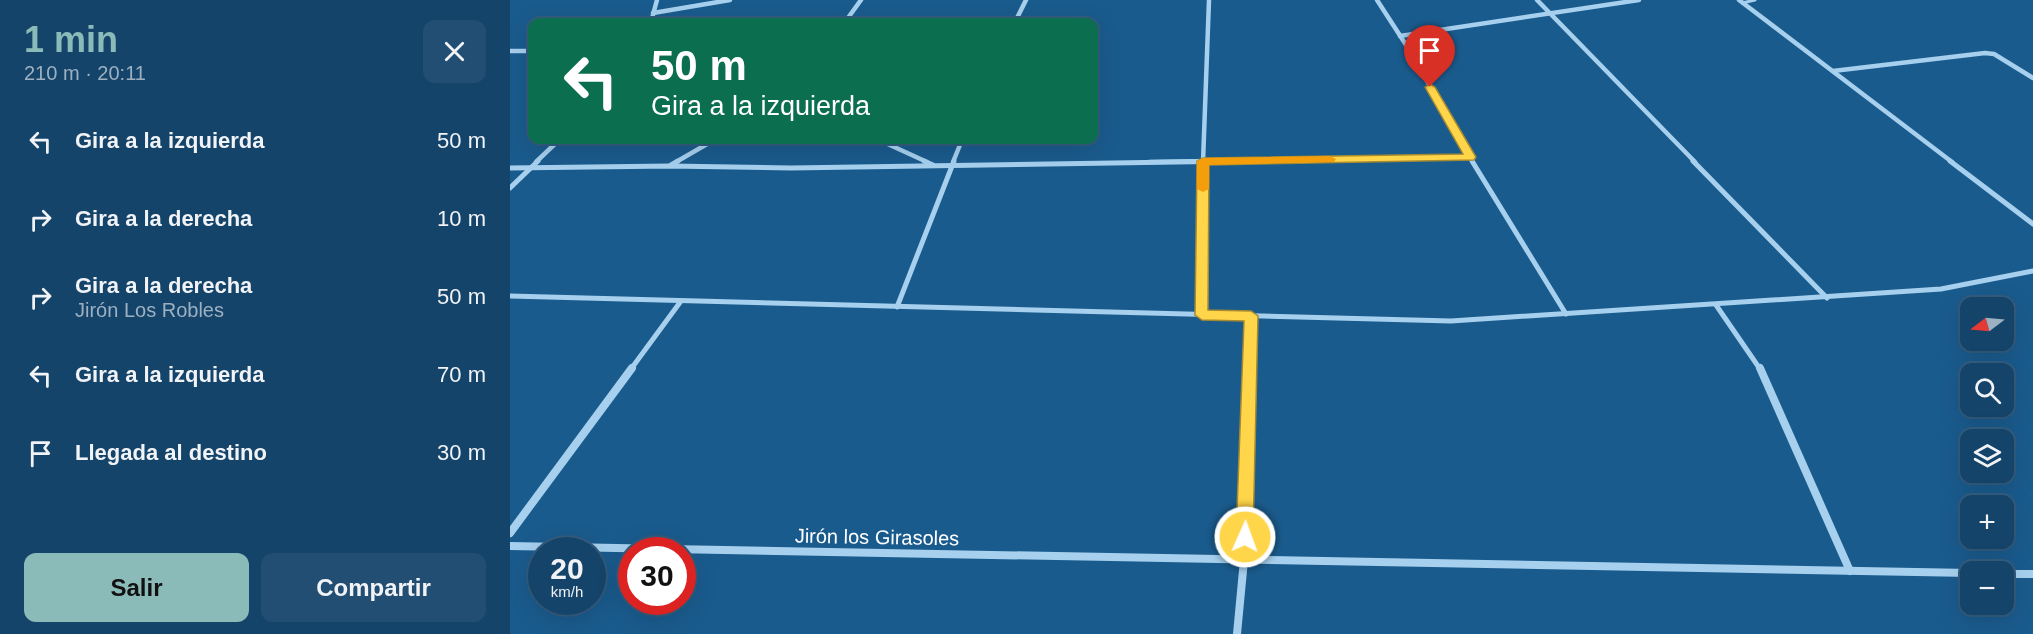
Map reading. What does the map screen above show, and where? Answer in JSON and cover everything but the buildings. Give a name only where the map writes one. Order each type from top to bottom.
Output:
[{"type":"street","points":[[652,18],[657,0]]},
{"type":"street","points":[[653,13],[730,0]]},
{"type":"street","points":[[848,18],[861,0]]},
{"type":"street","points":[[1017,18],[1026,0]]},
{"type":"street","points":[[1202,315],[1203,161],[1209,0]]},
{"type":"street","points":[[1377,0],[1566,314]]},
{"type":"street","points":[[1537,0],[1827,298]]},
{"type":"street","points":[[1400,36],[1639,0]]},
{"type":"street","points":[[1740,1],[2033,224]]},
{"type":"street","points":[[510,51],[528,51]]},
{"type":"street","points":[[1833,71],[1985,52],[1994,54],[2033,78]]},
{"type":"street","points":[[510,188],[555,144]]},
{"type":"street","points":[[670,166],[707,144]]},
{"type":"street","points":[[888,144],[936,166]]},
{"type":"street","points":[[897,307],[960,144]]},
{"type":"street","points":[[510,168],[670,166],[790,168],[1470,157]]},
{"type":"street","points":[[510,296],[1451,321],[1827,298],[1941,288],[2033,271]]},
{"type":"street","points":[[510,532],[681,301]]},
{"type":"street","points":[[1716,305],[1757,362],[1850,571]]},
{"type":"street","points":[[1237,634],[1244,560],[1251,316]]},
{"type":"street","name":"Jirón los Girasoles","points":[[510,546],[1960,573]]},
{"type":"street","points":[[2014,574],[2033,574]]},
{"type":"lane","points":[[1740,1],[1755,0]]},
{"type":"slow traffic","points":[[1203,189],[1203,161],[1330,159]]},
{"type":"route","points":[[1245,537],[1251,316],[1202,315],[1203,161],[1470,157],[1430,87]]}]
